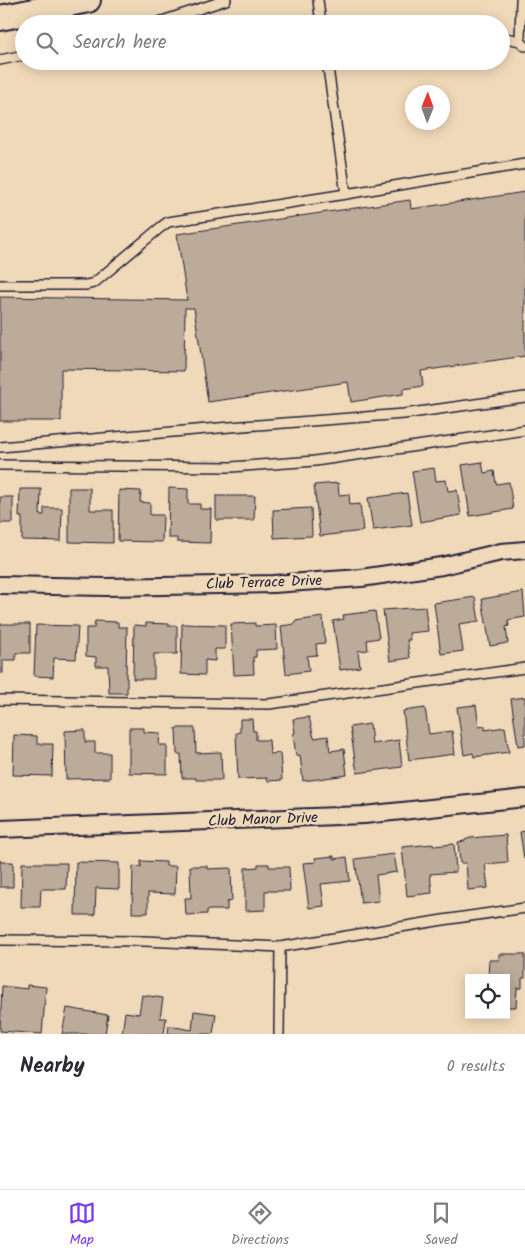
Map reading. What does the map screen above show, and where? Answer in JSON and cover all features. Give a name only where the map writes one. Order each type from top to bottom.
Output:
[{"type":"main road","points":[[0,18],[88,0]]},
{"type":"street","name":"Club Terrace Drive","points":[[0,585],[155,586],[273,584],[361,578],[442,566],[501,552],[525,550]]},
{"type":"street","name":"Club Manor Drive","points":[[0,829],[364,815],[525,798]]},
{"type":"lane","points":[[180,15],[226,0]]},
{"type":"lane","points":[[318,0],[320,15]]},
{"type":"lane","points":[[510,40],[523,44],[521,0]]},
{"type":"lane","points":[[0,60],[15,57]]},
{"type":"lane","points":[[327,70],[346,194]]},
{"type":"lane","points":[[0,285],[86,285],[94,283],[168,222],[525,164]]},
{"type":"lane","points":[[0,447],[404,414],[525,397]]},
{"type":"lane","points":[[0,465],[231,467],[315,461],[525,430]]},
{"type":"lane","points":[[0,700],[269,704],[525,668]]},
{"type":"lane","points":[[0,940],[144,941],[280,947],[525,908]]},
{"type":"lane","points":[[279,1034],[280,947]]},
{"type":"building","points":[[525,192],[525,356],[421,371],[423,386],[403,389],[403,394],[351,402],[348,382],[208,402],[194,308],[185,308],[184,371],[61,369],[61,421],[0,421],[0,297],[187,300],[177,234],[410,200],[411,209]]},
{"type":"building","points":[[482,462],[484,473],[494,471],[496,484],[509,482],[513,509],[470,516],[462,465]]},
{"type":"building","points":[[434,468],[436,481],[446,480],[448,491],[457,490],[461,515],[420,522],[412,471]]},
{"type":"building","points":[[338,483],[339,495],[349,494],[350,505],[360,504],[363,531],[320,536],[314,485]]},
{"type":"building","points":[[69,488],[90,488],[90,510],[113,510],[113,543],[69,542]]},
{"type":"building","points":[[169,488],[188,489],[188,504],[200,504],[200,509],[211,509],[210,543],[177,542],[177,538],[168,538]]},
{"type":"building","points":[[20,489],[41,489],[40,515],[44,515],[44,508],[62,508],[61,541],[22,540],[22,517],[19,517]]},
{"type":"building","points":[[119,490],[141,491],[140,502],[150,503],[150,515],[163,515],[162,542],[118,541]]},
{"type":"building","points":[[407,493],[412,525],[373,530],[368,498]]},
{"type":"building","points":[[216,496],[255,496],[254,520],[216,520]]},
{"type":"building","points":[[0,497],[13,497],[13,523],[0,523]]},
{"type":"building","points":[[311,508],[312,536],[274,538],[273,510]]},
{"type":"building","points":[[523,592],[525,617],[508,620],[509,626],[506,627],[508,643],[490,646],[482,599]]},
{"type":"building","points":[[475,597],[479,621],[459,624],[463,651],[441,654],[434,603]]},
{"type":"building","points":[[425,607],[428,631],[409,633],[410,640],[407,640],[410,658],[390,661],[383,610]]},
{"type":"building","points":[[375,611],[379,638],[367,640],[368,650],[358,651],[360,667],[340,670],[333,621],[344,619],[343,615]]},
{"type":"building","points":[[323,617],[325,643],[316,644],[317,655],[307,656],[309,671],[286,674],[281,626],[295,624],[295,621]]},
{"type":"building","points":[[95,621],[118,622],[118,627],[127,627],[127,693],[109,693],[108,666],[96,666],[96,657],[86,656],[86,628],[94,628]]},
{"type":"building","points":[[146,623],[177,626],[177,654],[154,654],[154,679],[133,679],[134,625],[146,626]]},
{"type":"building","points":[[255,623],[255,626],[276,625],[277,649],[256,650],[256,657],[253,657],[254,674],[234,675],[231,624]]},
{"type":"building","points":[[0,624],[30,624],[30,653],[16,653],[16,660],[3,660],[3,673],[0,673]]},
{"type":"building","points":[[182,624],[225,625],[225,649],[215,649],[215,661],[205,660],[205,675],[181,674]]},
{"type":"building","points":[[36,625],[78,626],[76,659],[54,658],[53,677],[34,676]]},
{"type":"building","points":[[525,697],[525,745],[518,746],[511,699]]},
{"type":"building","points":[[476,705],[479,727],[485,726],[485,730],[505,727],[509,752],[474,757],[473,753],[464,755],[457,707]]},
{"type":"building","points":[[425,708],[429,734],[452,731],[455,754],[409,760],[403,711]]},
{"type":"building","points":[[309,717],[314,738],[328,736],[330,751],[344,749],[347,775],[303,781],[300,755],[296,756],[293,719]]},
{"type":"building","points":[[240,719],[252,719],[253,731],[256,731],[256,740],[269,740],[270,754],[280,753],[282,780],[268,781],[267,778],[238,779],[236,733],[240,732]]},
{"type":"building","points":[[370,724],[372,744],[399,740],[402,767],[357,773],[350,727]]},
{"type":"building","points":[[129,728],[144,728],[144,732],[160,733],[159,745],[167,745],[167,774],[129,773]]},
{"type":"building","points":[[176,728],[195,728],[196,753],[221,752],[222,780],[182,778],[181,754],[177,754]]},
{"type":"building","points":[[85,730],[85,742],[95,742],[95,753],[110,753],[110,778],[66,779],[65,731]]},
{"type":"building","points":[[14,735],[37,736],[37,744],[53,744],[52,776],[13,775]]},
{"type":"building","points":[[525,831],[525,859],[524,859],[520,832]]},
{"type":"building","points":[[506,835],[508,862],[485,864],[488,888],[468,890],[466,863],[460,863],[458,842],[470,838]]},
{"type":"building","points":[[433,844],[433,846],[454,844],[456,872],[430,874],[432,893],[407,896],[402,847]]},
{"type":"building","points":[[394,854],[397,872],[376,875],[379,901],[361,903],[355,859]]},
{"type":"building","points":[[334,856],[334,859],[347,857],[350,881],[321,884],[324,906],[309,908],[303,863],[316,862],[315,858]]},
{"type":"building","points":[[0,860],[1,862],[13,862],[13,887],[0,887]]},
{"type":"building","points":[[141,861],[166,862],[166,866],[176,866],[175,894],[148,893],[148,913],[132,913],[133,866],[141,867]]},
{"type":"building","points":[[76,862],[119,863],[119,889],[96,888],[95,915],[75,915]]},
{"type":"building","points":[[22,863],[67,863],[66,889],[41,889],[40,907],[21,907]]},
{"type":"building","points":[[258,864],[269,864],[269,867],[289,867],[290,891],[265,891],[265,910],[245,911],[245,868],[258,867]]},
{"type":"building","points":[[190,866],[207,866],[207,869],[231,868],[232,901],[227,902],[227,910],[207,910],[207,914],[186,915],[185,898],[191,898]]},
{"type":"building","points":[[499,954],[525,954],[525,978],[522,978],[522,988],[517,988],[516,1007],[510,1007],[510,974],[488,974],[489,960],[499,960]]},
{"type":"building","points":[[27,985],[46,987],[42,1034],[0,1031],[2,986],[27,989]]},
{"type":"building","points":[[142,995],[163,998],[160,1018],[166,1018],[164,1034],[122,1034],[125,1012],[139,1014]]},
{"type":"building","points":[[67,1008],[108,1015],[105,1034],[62,1034]]},
{"type":"building","points":[[194,1011],[216,1014],[213,1034],[168,1034],[169,1026],[192,1030]]}]
